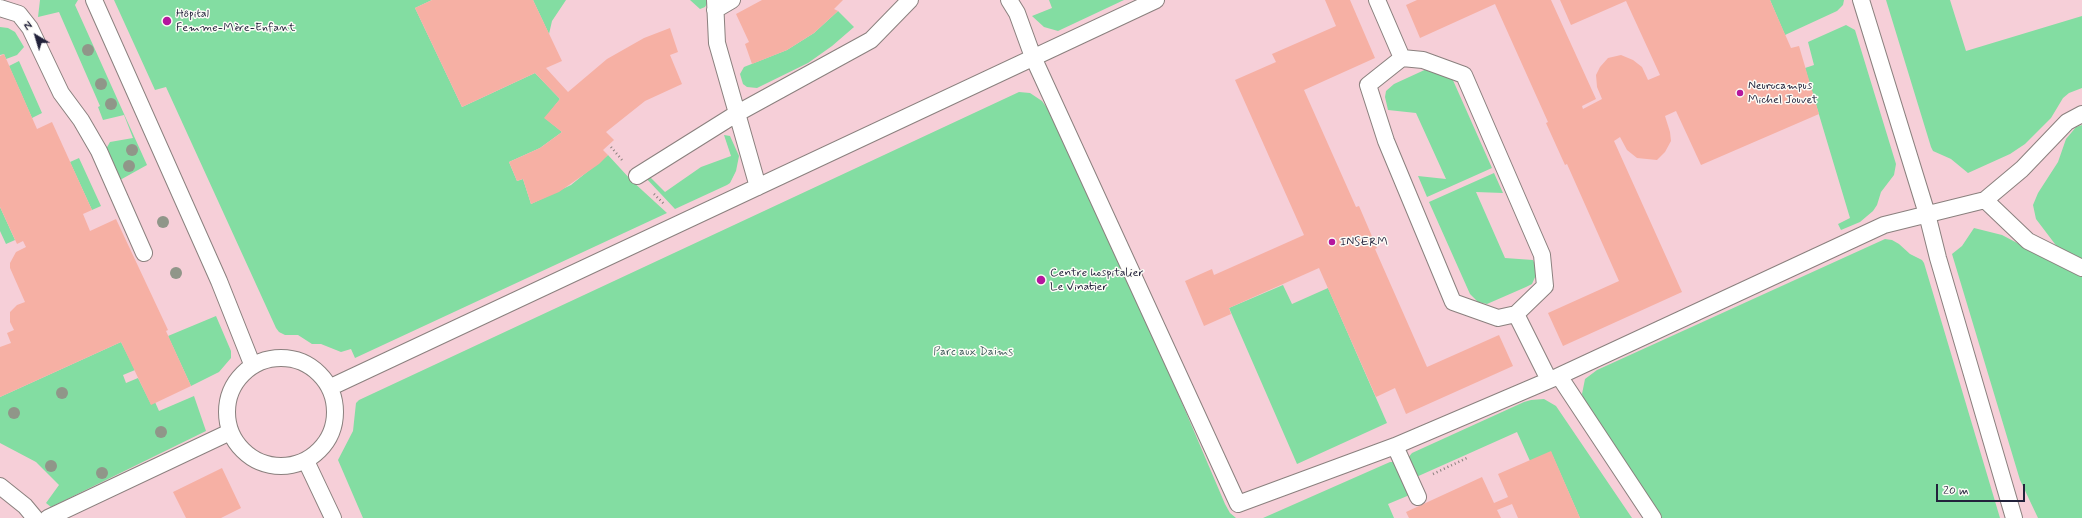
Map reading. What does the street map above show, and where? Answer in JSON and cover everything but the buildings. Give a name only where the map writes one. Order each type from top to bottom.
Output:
[{"type":"lane","points":[[94,0],[219,281],[252,364]]},
{"type":"lane","points":[[732,0],[715,5],[717,43],[758,188]]},
{"type":"lane","points":[[637,176],[736,114],[871,40],[910,0]]},
{"type":"lane","points":[[1010,0],[1017,13],[1033,57],[1238,504],[1395,446],[1554,378],[1884,225],[1985,200],[2022,169],[2067,122],[2082,114]]},
{"type":"lane","points":[[331,387],[1156,0]]},
{"type":"lane","points":[[1377,0],[1402,58]]},
{"type":"lane","points":[[1861,0],[1927,214],[1938,258],[2014,518]]},
{"type":"lane","points":[[0,8],[19,14],[30,28],[61,93],[81,120],[99,151],[144,253]]},
{"type":"lane","points":[[1402,58],[1423,60],[1464,75],[1542,255],[1545,286],[1516,314],[1498,318],[1453,302],[1386,141],[1368,85],[1402,58]]},
{"type":"lane","points":[[1985,200],[2028,241],[2082,268]]},
{"type":"lane","points":[[1516,314],[1554,378],[1653,518]]},
{"type":"lane","points":[[274,357],[296,358],[316,369],[331,387],[336,407],[334,428],[323,447],[306,461],[284,467],[262,463],[243,451],[230,432],[226,407],[234,383],[252,364],[274,357]]},
{"type":"lane","points":[[48,518],[230,432]]},
{"type":"lane","points":[[1395,446],[1415,490]]},
{"type":"lane","points":[[306,461],[333,518]]},
{"type":"lane","points":[[0,486],[25,506],[35,518]]},
{"type":"path","points":[[1415,490],[1469,457]]},
{"type":"shaded area","name":"Centre hospitalier Le Vinatier","points":[[0,0],[2082,0],[2082,518],[0,518]]},
{"type":"green space","points":[[40,0],[78,0],[75,5],[147,165],[120,180],[106,149],[110,142],[133,138],[124,115],[103,120],[98,107],[100,106],[59,12],[38,17]]},
{"type":"green space","points":[[114,0],[432,0],[415,8],[462,107],[535,73],[560,99],[545,118],[562,132],[540,148],[509,162],[517,181],[523,179],[531,204],[571,185],[608,155],[631,180],[667,213],[355,358],[351,349],[341,352],[321,344],[312,344],[298,335],[285,335],[279,332],[276,328],[166,87],[155,90]]},
{"type":"green space","points":[[533,0],[566,0],[552,21],[549,34]]},
{"type":"green space","points":[[690,0],[708,0],[708,2],[705,7],[700,9]]},
{"type":"green space","points":[[1049,0],[1124,0],[1058,31],[1044,27],[1032,16],[1052,8]]},
{"type":"green space","points":[[1770,0],[1844,0],[1843,5],[1837,11],[1785,35]]},
{"type":"green space","points":[[1886,0],[1950,0],[1966,51],[2082,16],[2082,88],[2069,93],[2063,98],[2051,118],[2025,144],[2010,154],[1968,173],[1951,159],[1933,151],[1931,147]]},
{"type":"green space","points":[[838,11],[854,27],[832,46],[808,63],[757,88],[747,87],[743,84],[740,74],[744,67],[787,50],[814,33]]},
{"type":"green space","points":[[1846,25],[1855,30],[1896,164],[1894,175],[1881,192],[1877,205],[1873,211],[1860,222],[1841,230],[1838,224],[1850,218],[1805,68],[1814,65],[1808,42]]},
{"type":"green space","points":[[0,27],[8,28],[15,32],[24,47],[17,55],[6,59],[4,54],[0,55]]},
{"type":"green space","points":[[19,61],[42,113],[32,118],[9,66]]},
{"type":"green space","points":[[1431,67],[1452,78],[1492,168],[1427,197],[1418,176],[1446,179],[1416,113],[1388,110],[1385,97],[1386,91],[1394,84]]},
{"type":"green space","name":"Parc aux Daims","points":[[1019,92],[1030,93],[1042,101],[1050,112],[1162,356],[1225,504],[1230,513],[1236,518],[363,518],[338,460],[353,431],[356,403],[359,400]]},
{"type":"green space","points":[[2082,125],[2082,260],[2058,248],[2036,219],[2033,205],[2038,193],[2058,162],[2066,139],[2076,127]]},
{"type":"green space","points":[[724,135],[730,136],[739,156],[736,171],[730,183],[727,185],[675,209],[644,176],[646,173],[665,192],[701,167],[731,156]]},
{"type":"green space","points":[[79,158],[101,206],[92,210],[70,162]]},
{"type":"green space","points":[[1494,173],[1503,193],[1476,192],[1505,258],[1533,260],[1537,269],[1532,284],[1487,304],[1478,302],[1470,294],[1429,202]]},
{"type":"green space","points":[[0,207],[15,240],[6,244],[0,231]]},
{"type":"green space","points":[[1974,228],[2002,235],[2082,277],[2082,518],[2038,518],[2020,480],[1952,254],[1962,246]]},
{"type":"green space","points":[[1885,239],[1892,240],[1899,244],[1910,254],[1922,260],[1924,263],[2000,518],[1662,518],[1587,407],[1582,394],[1585,379],[1597,370]]},
{"type":"green space","points":[[1283,285],[1292,304],[1328,288],[1387,423],[1297,464],[1229,308]]},
{"type":"green space","points":[[216,316],[231,351],[231,358],[219,372],[191,386],[168,336]]},
{"type":"green space","points":[[121,342],[135,370],[123,375],[126,383],[138,378],[151,404],[155,402],[159,411],[194,396],[206,431],[51,507],[46,503],[59,485],[36,462],[0,443],[0,397]]},
{"type":"green space","points":[[1544,399],[1556,406],[1632,518],[1580,518],[1551,452],[1530,461],[1517,432],[1414,478],[1407,459],[1412,453],[1524,402]]},
{"type":"green space","points":[[1390,462],[1394,462],[1412,494],[1388,504],[1394,518],[1263,518]]},
{"type":"place","name":"Hôpital Femme-Mère-Enfant","points":[[167,21]]},
{"type":"place","name":"Neurocampus Michel Jouvet","points":[[1740,93]]},
{"type":"place","name":"INSERM","points":[[1332,242]]},
{"type":"place","name":"Centre hospitalier Le Vinatier","points":[[1041,280]]}]
